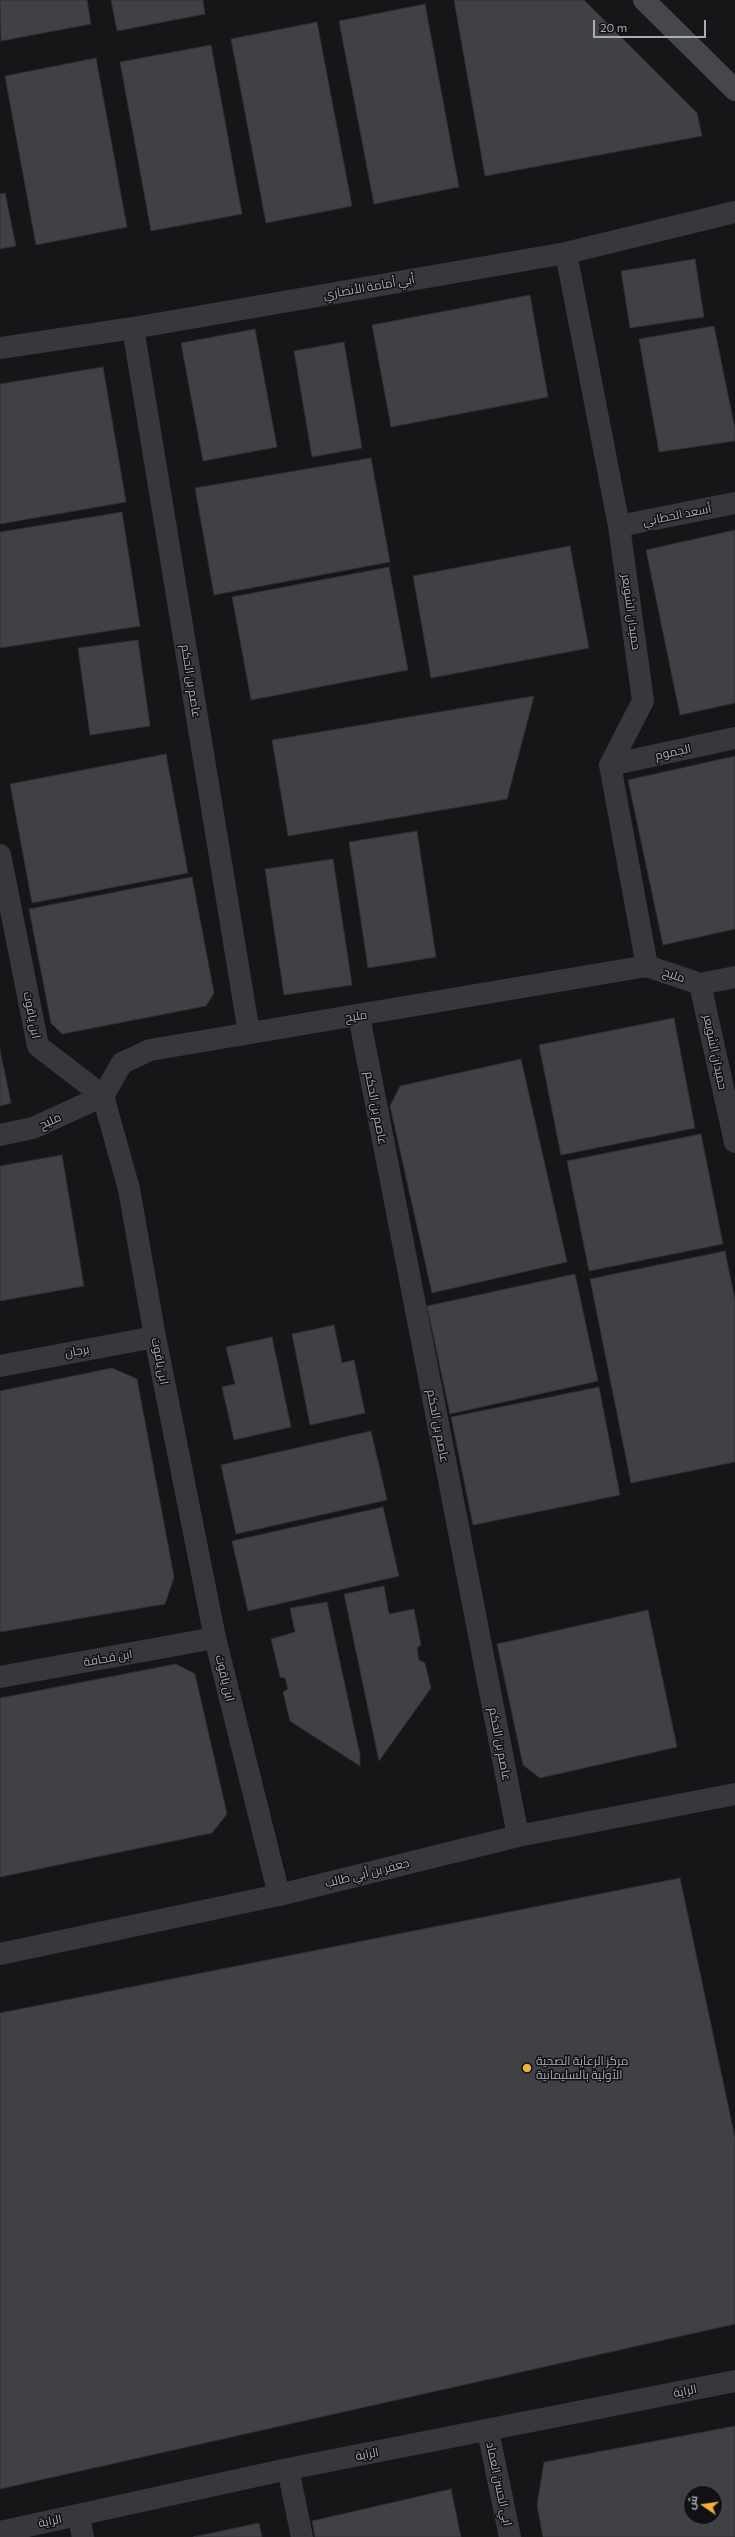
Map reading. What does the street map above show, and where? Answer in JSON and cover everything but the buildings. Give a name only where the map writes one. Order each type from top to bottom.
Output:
[{"type":"street","points":[[644,0],[735,90]]},
{"type":"street","name":"أبي أمامة الأنصاري","points":[[0,348],[133,328],[566,253],[735,212]]},
{"type":"street","name":"حميدان الشويعر","points":[[566,253],[619,526],[643,702],[610,766]]},
{"type":"street","name":"عاصم بن الحكم","points":[[133,328],[249,1033]]},
{"type":"street","name":"أسعد الحطابي","points":[[619,526],[735,503]]},
{"type":"street","name":"الجموم","points":[[610,766],[735,738]]},
{"type":"street","points":[[610,766],[647,966]]},
{"type":"street","name":"ابن ياقوت","points":[[0,855],[38,1046],[103,1096],[129,1189],[155,1337],[215,1638],[279,1895]]},
{"type":"street","name":"مليح","points":[[0,1135],[33,1128],[103,1096],[122,1063],[150,1050],[359,1016],[647,966],[700,984],[735,977]]},
{"type":"street","name":"حميدان الشويعر","points":[[700,984],[735,1142]]},
{"type":"street","name":"عاصم بن الحكم","points":[[359,1016],[518,1836]]},
{"type":"street","name":"برجان","points":[[0,1366],[155,1337]]},
{"type":"street","name":"ابن قحافة","points":[[0,1677],[215,1638]]},
{"type":"street","name":"جعفر بن أبي طالب","points":[[0,1954],[279,1895],[518,1836],[735,1794]]},
{"type":"street","name":"الراية","points":[[0,2532],[288,2470],[735,2381]]},
{"type":"street","name":"ابي الحسن العماد","points":[[488,2431],[510,2537]]},
{"type":"street","points":[[288,2470],[302,2537]]},
{"type":"street","points":[[78,2515],[83,2537]]},
{"type":"place","name":"مركز الرعاية الصحية الأولية بالسليمانية","points":[[527,2068]]}]
